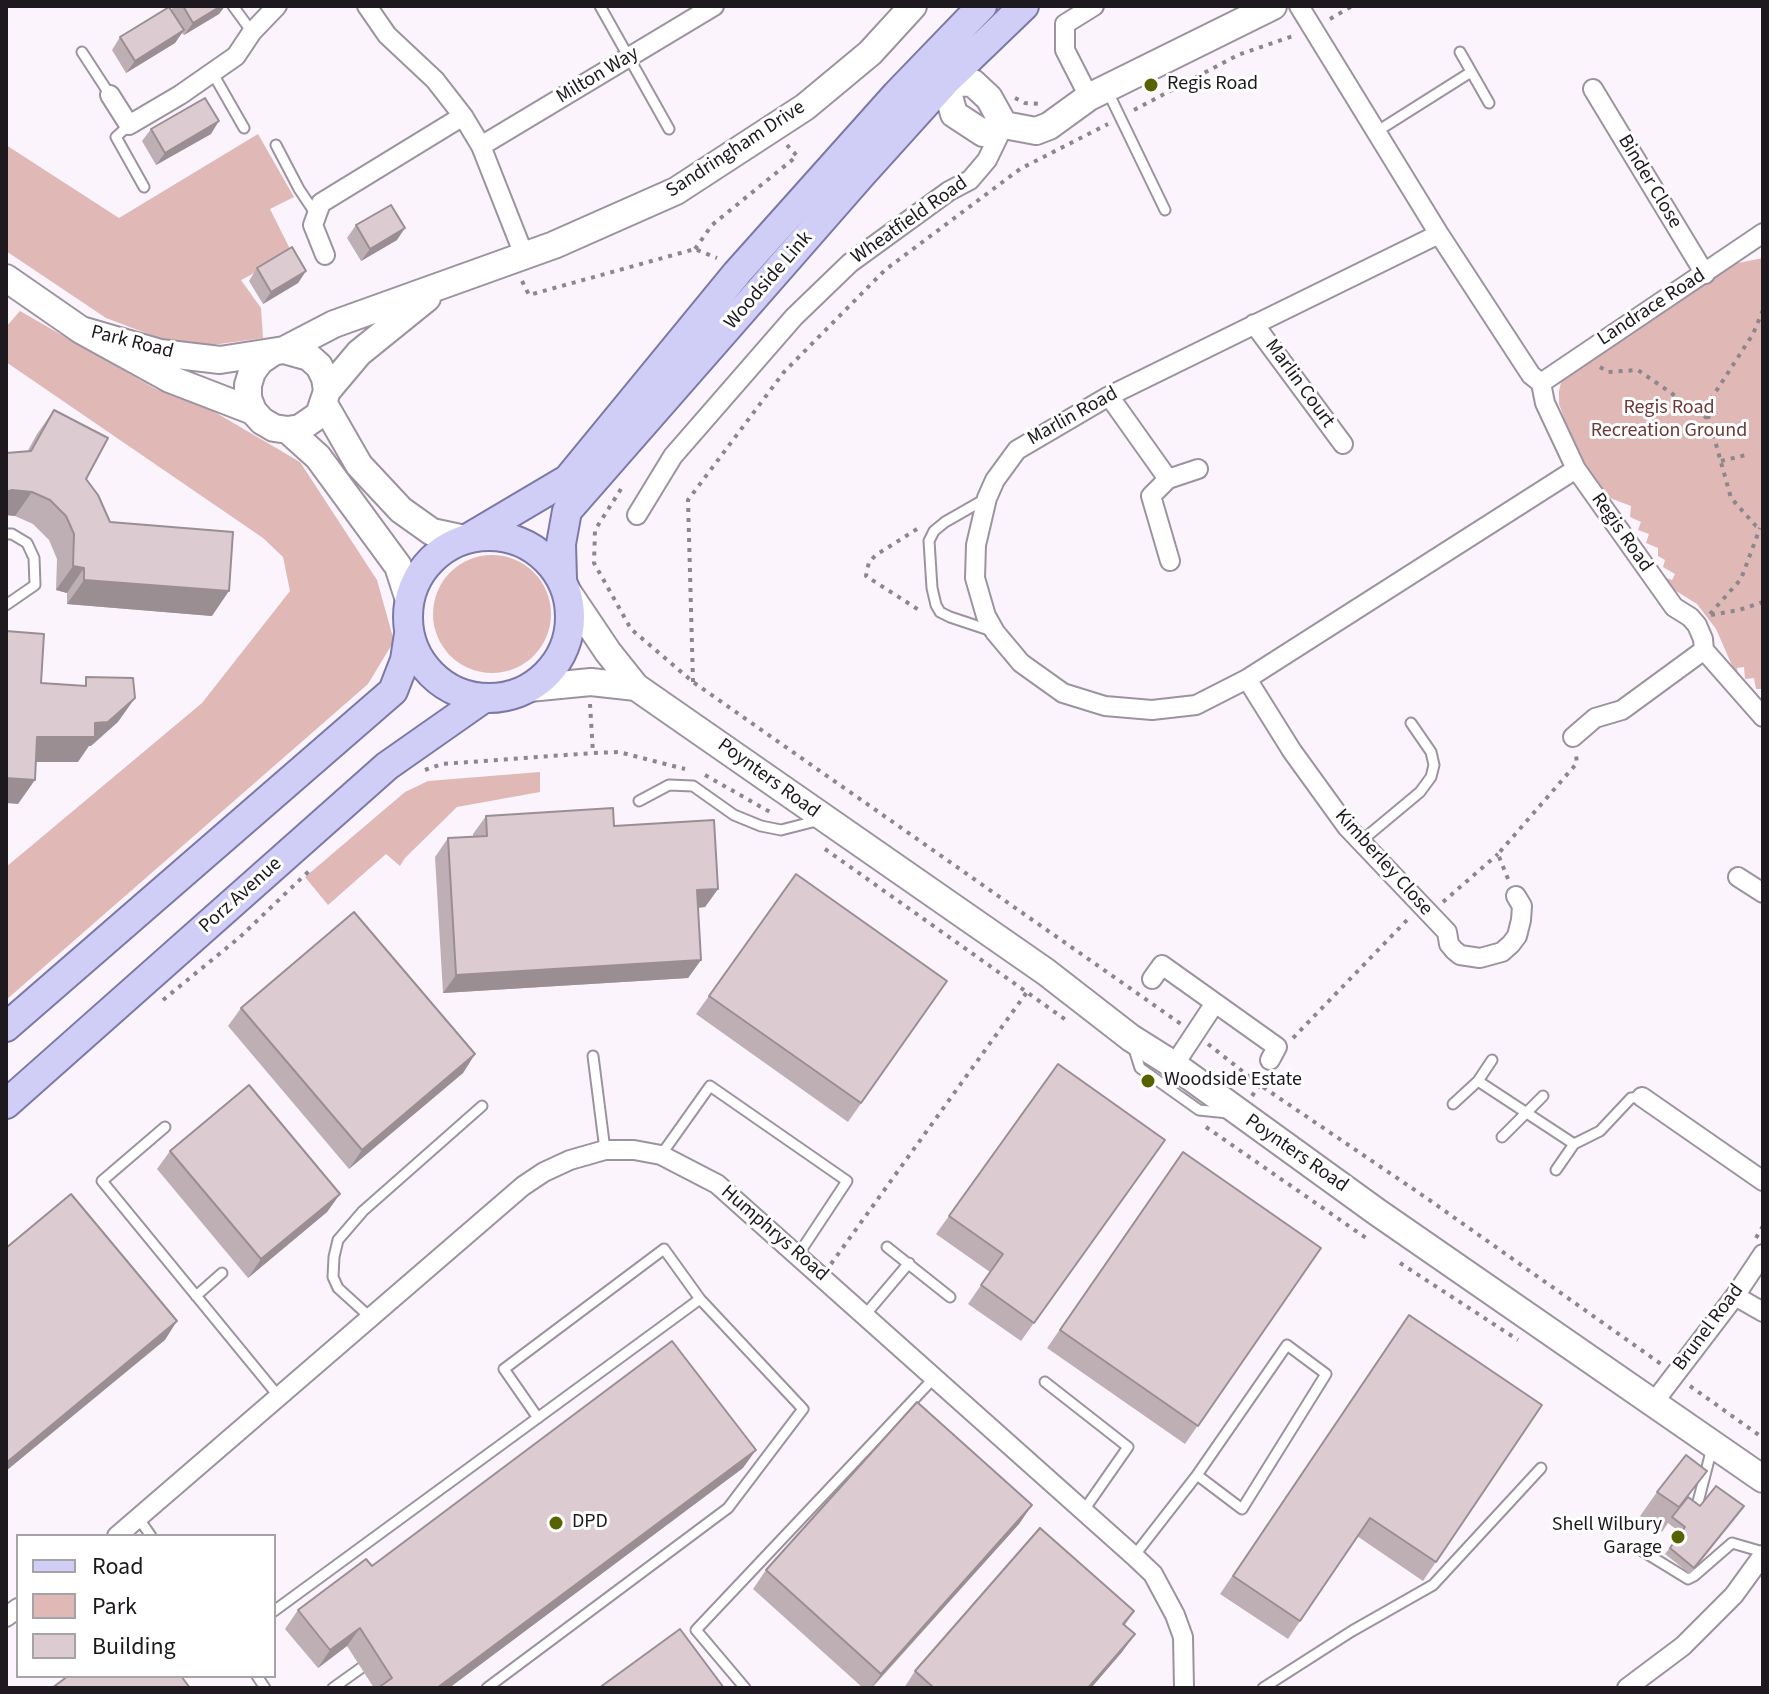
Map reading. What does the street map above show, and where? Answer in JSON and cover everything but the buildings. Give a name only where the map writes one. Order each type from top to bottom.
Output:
[{"type":"main road","name":"Woodside Link","points":[[563,584],[561,544],[567,511],[935,74],[982,6]]},
{"type":"main road","name":"Woodside Link","points":[[468,538],[568,479],[737,273],[897,94],[935,74],[1024,6]]},
{"type":"main road","points":[[6,1027],[393,691],[405,660],[409,600],[416,579],[429,561],[445,547],[468,538],[492,535],[523,543],[549,561],[563,584],[570,610],[569,633],[561,655],[547,674],[529,688],[499,698],[463,694],[436,678],[416,653],[409,634]]},
{"type":"main road","name":"Porz Avenue","points":[[6,1104],[387,766],[484,698]]},
{"type":"street","points":[[110,95],[129,125],[180,95],[236,56],[252,32],[277,6]]},
{"type":"street","points":[[367,6],[387,35],[435,80],[481,146],[522,267]]},
{"type":"street","name":"Milton Way","points":[[481,146],[714,6]]},
{"type":"street","name":"Sandringham Drive","points":[[278,352],[334,324],[442,286],[522,267],[554,245],[676,191],[805,107],[870,53],[913,6]]},
{"type":"street","points":[[1094,6],[1065,24],[1065,50],[1098,93]]},
{"type":"street","points":[[935,74],[973,83],[989,98],[1004,125],[1036,131],[1049,126],[1098,93],[1273,6]]},
{"type":"street","name":"Regis Road","points":[[1299,6],[1439,234],[1531,375],[1541,383],[1545,403],[1576,469],[1674,607],[1697,625],[1704,650],[1763,717]]},
{"type":"street","name":"Binder Close","points":[[1593,89],[1705,274]]},
{"type":"street","points":[[325,255],[313,225],[321,203],[463,116]]},
{"type":"street","name":"Wheatfield Road","points":[[637,515],[673,456],[794,317],[850,263],[949,191],[970,180],[987,160],[1004,125]]},
{"type":"street","name":"Landrace Road","points":[[1541,383],[1763,233]]},
{"type":"street","name":"Marlin Road","points":[[1439,234],[1109,396],[1017,450],[995,480],[987,498],[974,562],[980,599],[995,632],[1021,663],[1063,693],[1105,706],[1152,710],[1196,705],[1247,679],[1576,469]]},
{"type":"street","points":[[6,278],[81,330]]},
{"type":"street","name":"Sandringham Drive","points":[[326,397],[359,353],[442,286]]},
{"type":"street","name":"Marlin Court","points":[[1254,324],[1343,444]]},
{"type":"street","name":"Park Road","points":[[81,330],[160,353],[205,359],[220,360],[278,352]]},
{"type":"street","name":"Park Road","points":[[81,330],[170,379],[253,411]]},
{"type":"street","points":[[326,397],[310,423],[288,430],[274,428],[253,411],[248,398],[248,385],[260,361],[278,352],[309,357],[319,366],[325,378],[326,397],[359,465],[401,510],[432,532],[468,538]]},
{"type":"street","points":[[1109,396],[1168,479]]},
{"type":"street","points":[[288,430],[318,457],[398,566],[409,600]]},
{"type":"street","points":[[1170,561],[1151,496],[1168,479],[1198,469]]},
{"type":"street","name":"Poynters Road","points":[[563,584],[608,652],[636,687],[818,830],[1046,972],[1131,1038],[1174,1065],[1239,1114],[1763,1479]]},
{"type":"street","points":[[1573,737],[1595,718],[1622,710],[1704,650]]},
{"type":"street","name":"Kimberley Close","points":[[1247,679],[1292,751],[1360,842],[1447,932],[1449,944],[1460,955],[1480,958],[1502,952],[1517,936],[1522,906],[1516,896]]},
{"type":"street","name":"Poynters Road","points":[[529,688],[591,682],[636,687]]},
{"type":"street","points":[[1738,877],[1763,893]]},
{"type":"street","points":[[1152,979],[1162,965],[1215,1003],[1273,1053]]},
{"type":"street","points":[[1174,1065],[1215,1003]]},
{"type":"street","points":[[1642,1097],[1763,1181]]},
{"type":"street","name":"Humphrys Road","points":[[120,1534],[523,1186],[570,1160],[605,1150],[634,1150],[661,1155],[717,1184],[1153,1574],[1183,1637],[1184,1688]]},
{"type":"street","name":"Brunel Road","points":[[1654,1402],[1763,1254]]},
{"type":"street","points":[[1735,1296],[1763,1312]]},
{"type":"street","points":[[1627,1688],[1683,1646],[1734,1595],[1763,1554]]},
{"type":"lane","points":[[233,6],[252,32]]},
{"type":"lane","points":[[600,6],[669,129]]},
{"type":"lane","points":[[82,52],[110,95]]},
{"type":"lane","points":[[1460,52],[1489,103]]},
{"type":"lane","points":[[212,72],[244,128]]},
{"type":"lane","points":[[1376,132],[1471,72]]},
{"type":"lane","points":[[1098,93],[1120,118],[1165,210]]},
{"type":"lane","points":[[129,125],[116,137],[144,187]]},
{"type":"lane","points":[[276,145],[315,213]]},
{"type":"lane","points":[[987,498],[945,522],[934,531],[929,541],[932,588],[940,612],[995,632]]},
{"type":"lane","points":[[6,534],[27,543],[34,558],[35,585],[6,605]]},
{"type":"lane","points":[[1360,842],[1420,792],[1431,777],[1434,765],[1431,752],[1411,723]]},
{"type":"lane","points":[[639,801],[669,785],[693,786],[734,815],[761,826],[781,830],[818,830]]},
{"type":"lane","points":[[1131,1038],[1140,1068],[1199,1110],[1239,1114]]},
{"type":"lane","points":[[593,1056],[605,1150]]},
{"type":"lane","points":[[1453,1104],[1478,1081],[1492,1060]]},
{"type":"lane","points":[[1478,1081],[1574,1144]]},
{"type":"lane","points":[[661,1155],[710,1086],[847,1181],[798,1255]]},
{"type":"lane","points":[[1502,1137],[1543,1096]]},
{"type":"lane","points":[[1556,1170],[1574,1144],[1600,1131],[1631,1098],[1642,1097]]},
{"type":"lane","points":[[371,1318],[338,1288],[333,1277],[338,1240],[363,1211],[482,1106]]},
{"type":"lane","points":[[165,1127],[102,1181],[280,1398]]},
{"type":"lane","points":[[887,1247],[950,1297]]},
{"type":"lane","points":[[487,1688],[728,1508],[803,1409],[700,1299],[664,1249],[504,1369],[538,1418]]},
{"type":"lane","points":[[865,1315],[909,1263]]},
{"type":"lane","points":[[196,1296],[222,1273]]},
{"type":"lane","points":[[276,1610],[700,1299]]},
{"type":"lane","points":[[1134,1556],[1197,1475],[1287,1345],[1326,1374],[1242,1509],[1197,1475]]},
{"type":"lane","points":[[745,1688],[696,1630],[934,1378]]},
{"type":"lane","points":[[1045,1382],[1128,1447],[1084,1510]]},
{"type":"lane","points":[[1713,1444],[1698,1502],[1715,1522]]},
{"type":"lane","points":[[1263,1688],[1352,1631],[1433,1585],[1541,1468]]},
{"type":"lane","points":[[139,1519],[150,1534]]},
{"type":"lane","points":[[1724,1533],[1732,1543],[1763,1554]]},
{"type":"lane","points":[[1639,1549],[1688,1579],[1732,1543]]},
{"type":"lane","points":[[333,1688],[361,1668]]},
{"type":"path","points":[[1329,20],[1352,6]]},
{"type":"path","points":[[1299,34],[1238,55],[1020,169],[885,270],[775,383],[688,500],[693,682],[1194,1033],[1260,1085],[1337,1135],[1763,1438]]},
{"type":"path","points":[[1011,96],[1025,103],[1043,104]]},
{"type":"path","points":[[695,249],[712,225],[797,156],[787,144]]},
{"type":"path","points":[[522,267],[529,295],[695,249],[723,262]]},
{"type":"path","points":[[1763,310],[1753,334],[1713,396],[1707,412],[1731,498],[1762,529],[1741,579],[1708,615],[1763,602]]},
{"type":"path","points":[[1590,363],[1608,372],[1638,370],[1709,419]]},
{"type":"path","points":[[1721,461],[1746,455]]},
{"type":"path","points":[[921,528],[909,532],[876,555],[869,562],[866,576],[936,621],[950,617]]},
{"type":"path","points":[[590,705],[593,753]]},
{"type":"path","points":[[1273,1053],[1289,1042],[1425,910],[1498,854],[1577,763],[1573,737]]},
{"type":"path","points":[[442,764],[619,752],[709,776],[779,818]]},
{"type":"path","points":[[818,830],[1033,996]]},
{"type":"path","points":[[1498,854],[1516,896]]},
{"type":"path","points":[[822,1275],[1028,990]]},
{"type":"green space","points":[[258,134],[294,197],[270,209],[292,253],[241,280],[261,308],[263,338],[180,346],[106,318],[6,251],[6,145],[119,218]]},
{"type":"green space","name":"Regis Road Recreation Ground","points":[[1763,258],[1763,689],[1756,689],[1754,678],[1745,679],[1744,667],[1737,668],[1738,679],[1716,629],[1697,604],[1668,586],[1661,576],[1672,580],[1675,574],[1663,567],[1665,560],[1658,556],[1658,548],[1646,543],[1649,534],[1638,530],[1641,522],[1630,517],[1631,506],[1610,498],[1592,477],[1566,423],[1559,404],[1559,391],[1562,378],[1733,264]]},
{"type":"green space","points":[[20,311],[154,388],[213,411],[300,462],[377,580],[394,641],[368,684],[6,1000],[6,867],[202,703],[290,591],[283,557],[263,538],[6,362],[6,327]]},
{"type":"green space","points":[[492,555],[515,559],[534,572],[547,591],[551,614],[547,637],[534,656],[515,669],[492,673],[469,669],[450,656],[437,637],[433,614],[437,591],[450,572],[469,559]]},
{"type":"green space","points":[[540,772],[540,792],[457,807],[400,866],[386,854],[328,905],[305,877],[405,792],[428,781]]},
{"type":"place","name":"Regis Road","points":[[1151,85]]},
{"type":"place","name":"Woodside Estate","points":[[1148,1081]]},
{"type":"place","name":"DPD","points":[[556,1523]]},
{"type":"place","name":"Shell Wilbury Garage","points":[[1678,1537]]}]
